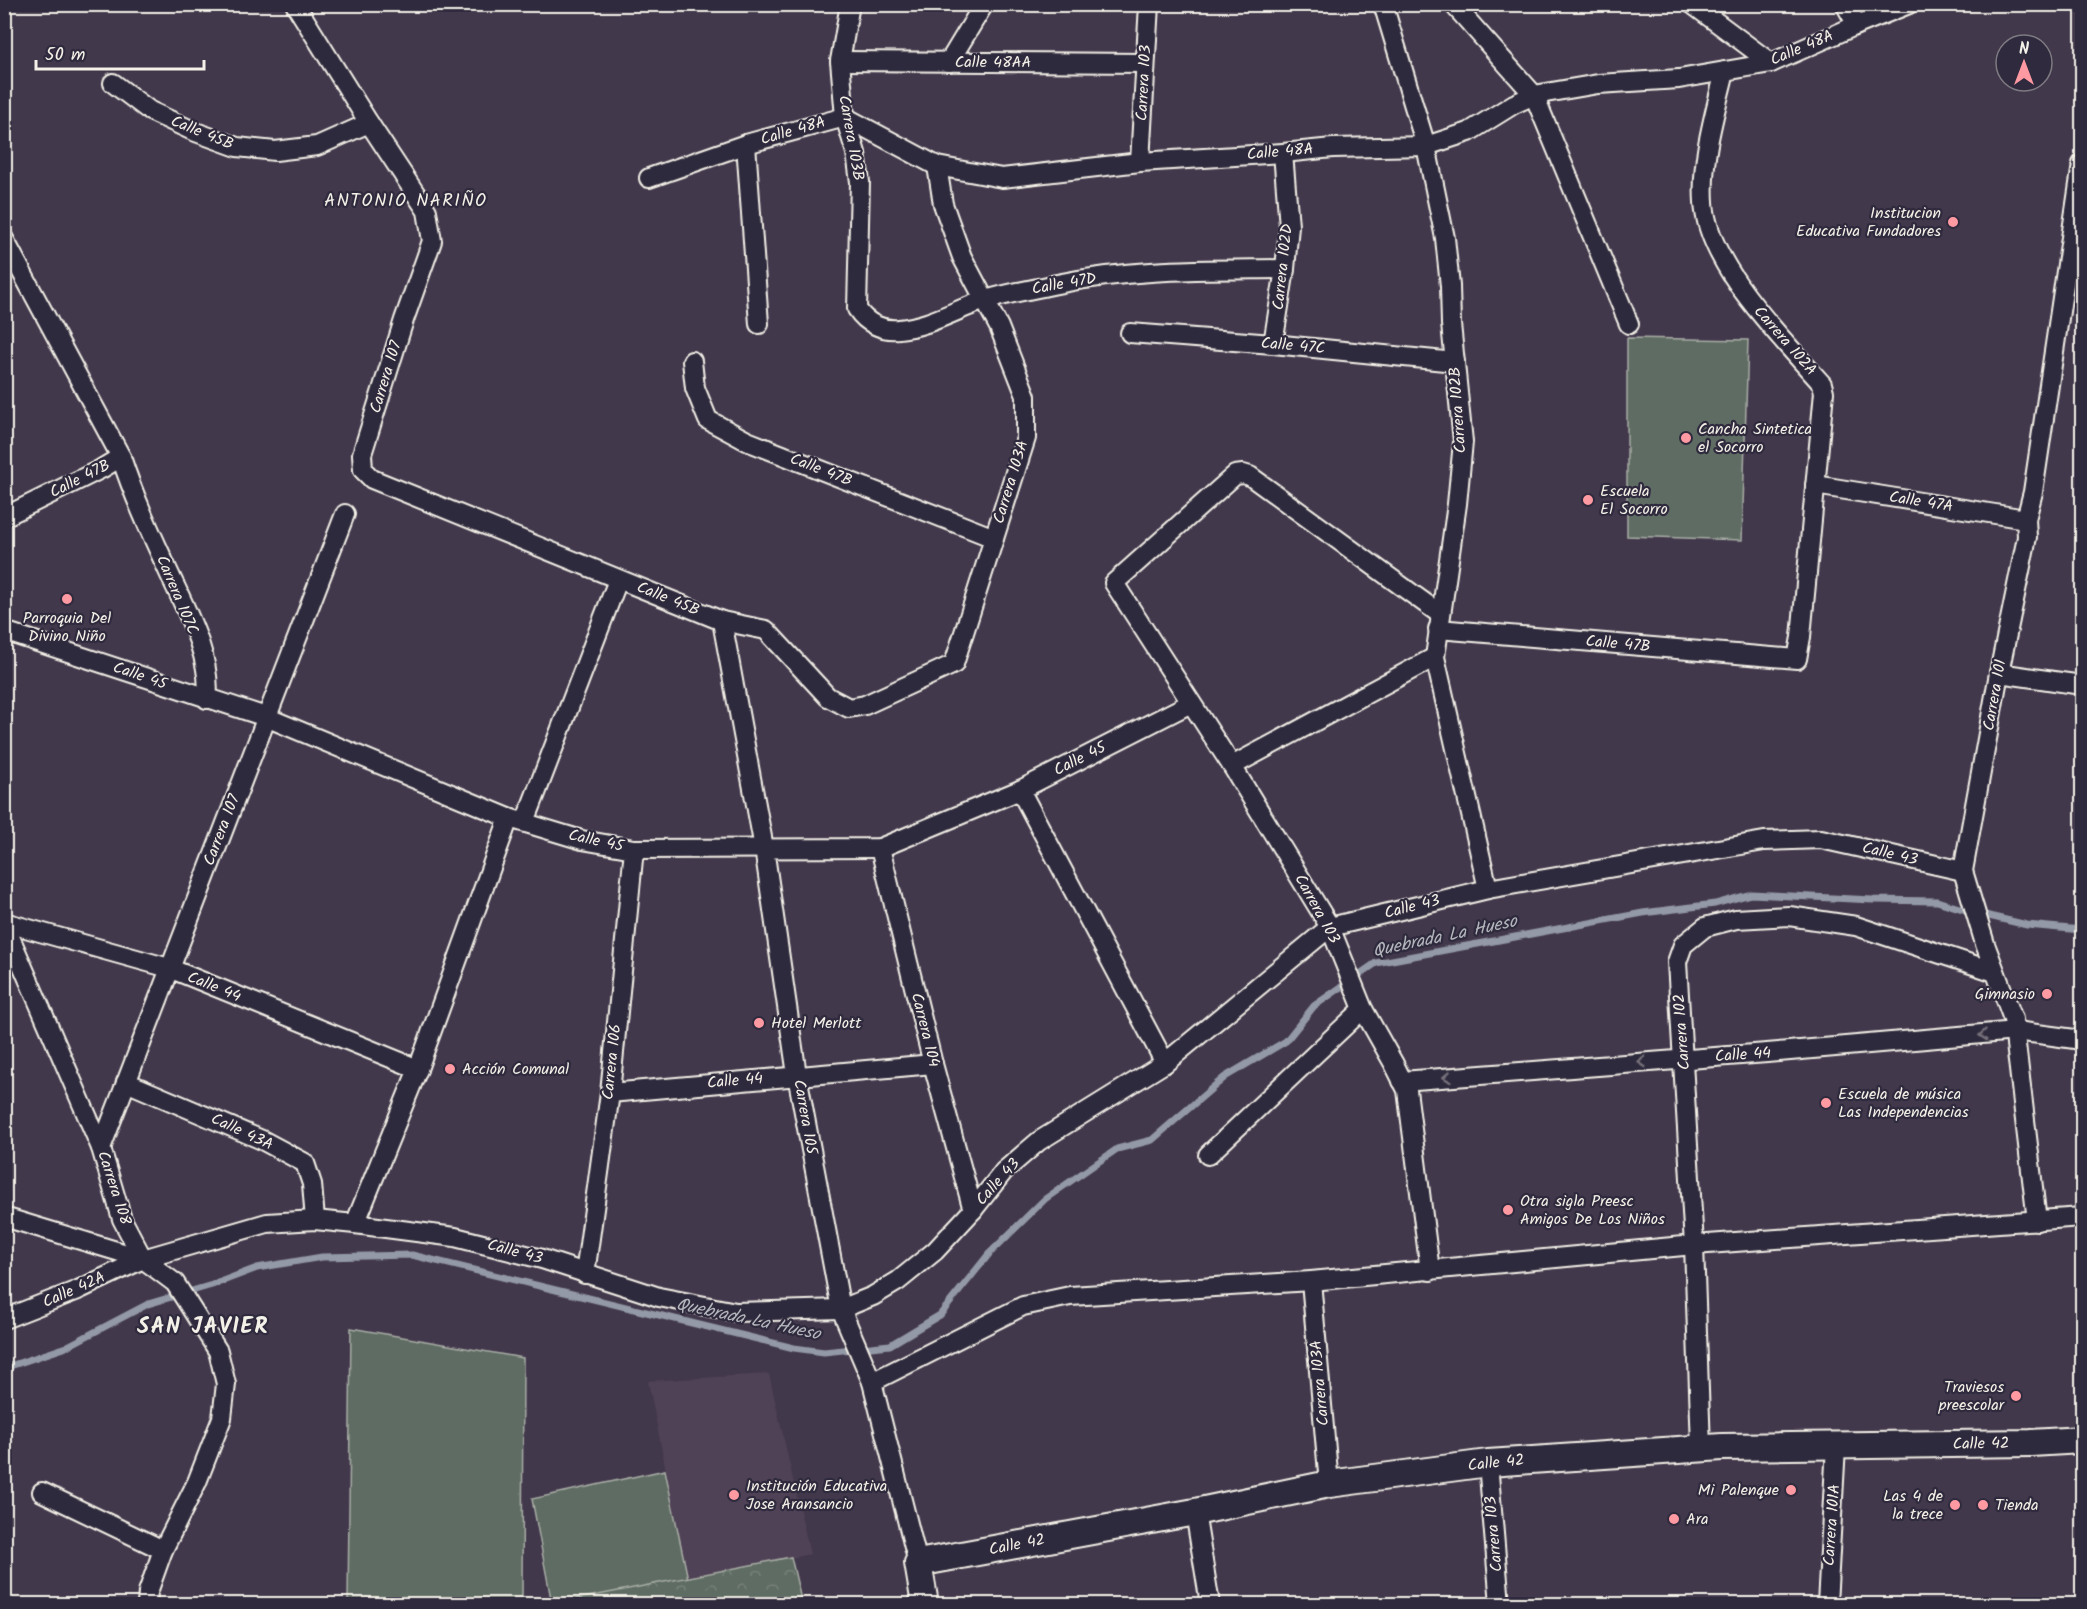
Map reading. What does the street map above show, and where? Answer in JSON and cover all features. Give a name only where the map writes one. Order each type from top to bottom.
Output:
[{"type":"street","name":"Carrera 107","points":[[296,4],[369,123],[427,211],[432,241],[404,320],[362,454],[363,470]]},
{"type":"street","name":"Carrera 103B","points":[[850,4],[840,61],[845,117],[856,153],[860,183],[857,309]]},
{"type":"street","points":[[949,62],[984,4]]},
{"type":"street","name":"Carrera 103","points":[[1140,162],[1149,4]]},
{"type":"street","name":"Carrera 102B","points":[[1383,4],[1425,146],[1444,238],[1463,451],[1435,657],[1488,889]]},
{"type":"street","points":[[1454,4],[1534,95],[1629,324]]},
{"type":"street","points":[[1692,4],[1771,63]]},
{"type":"street","points":[[1845,4],[1857,25]]},
{"type":"street","name":"Calle 48A","points":[[649,178],[746,144],[845,117],[937,166],[1002,178],[1140,162],[1333,148],[1425,146],[1469,132],[1514,104],[1534,95],[1598,84],[1679,79],[1771,63],[1909,4]]},
{"type":"street","name":"Calle 48AA","points":[[840,61],[1145,63]]},
{"type":"street","name":"Carrera 102A","points":[[1725,71],[1707,156],[1704,203],[1713,240],[1746,295],[1822,384],[1824,400],[1797,659]]},
{"type":"street","name":"Calle 45B","points":[[113,83],[150,111],[193,131],[237,147],[275,151],[316,146],[369,123]]},
{"type":"street","points":[[746,144],[759,324]]},
{"type":"street","name":"Carrera 102D","points":[[1273,344],[1289,226],[1284,153]]},
{"type":"street","name":"Carrera 101","points":[[2037,1221],[2016,1032],[1985,944],[1963,871],[1999,673],[2027,537],[2026,519],[2033,492],[2082,164]]},
{"type":"street","name":"Carrera 103A","points":[[937,166],[943,204],[962,257],[999,327],[1026,396],[1026,438],[954,664]]},
{"type":"street","points":[[4,238],[121,457]]},
{"type":"street","name":"Calle 47D","points":[[857,309],[864,320],[876,326],[897,330],[924,325],[985,300],[1122,274],[1190,269],[1285,268]]},
{"type":"street","name":"Calle 47C","points":[[1130,333],[1455,362]]},
{"type":"street","name":"Calle 47B","points":[[692,361],[694,388],[708,420],[747,441],[994,538]]},
{"type":"street","name":"Calle 47B","points":[[4,517],[121,457],[133,494]]},
{"type":"street","name":"Calle 45B","points":[[363,470],[372,479],[618,580],[722,621],[766,630],[828,697],[849,708],[865,705],[954,664]]},
{"type":"street","name":"Carrera 103","points":[[1430,1271],[1407,1090],[1361,1005],[1330,927],[1232,766],[1113,583],[1235,475],[1243,474],[1250,476],[1439,622]]},
{"type":"street","name":"Calle 47A","points":[[1815,485],[2026,519]]},
{"type":"street","name":"Carrera 107C","points":[[133,494],[190,622],[207,669],[209,683],[207,699]]},
{"type":"street","name":"Carrera 107","points":[[101,1148],[345,514]]},
{"type":"street","points":[[355,1224],[517,820],[618,580]]},
{"type":"street","name":"Carrera 105","points":[[722,621],[764,848],[797,1076],[841,1309],[872,1382],[918,1563],[926,1605]]},
{"type":"street","name":"Calle 47B","points":[[1439,622],[1797,659]]},
{"type":"street","name":"Calle 45","points":[[4,631],[266,717],[517,820],[582,840],[634,849],[880,848],[1020,790],[1191,703]]},
{"type":"street","points":[[1232,766],[1435,657]]},
{"type":"street","points":[[1999,673],[2082,685]]},
{"type":"street","points":[[1020,790],[1165,1063]]},
{"type":"street","name":"Calle 43","points":[[143,1259],[267,1223],[315,1220],[455,1237],[542,1259],[660,1298],[736,1312],[841,1309],[873,1296],[898,1281],[935,1251],[973,1210],[1004,1171],[1039,1141],[1165,1063],[1330,927],[1488,889],[1775,840],[1821,839],[1963,871]]},
{"type":"street","name":"Carrera 104","points":[[880,848],[933,1064],[973,1210]]},
{"type":"street","name":"Carrera 106","points":[[585,1274],[609,1093],[634,849]]},
{"type":"street","name":"Carrera 102","points":[[1701,1448],[1694,1245],[1677,962],[1683,945],[1705,927],[1736,919],[1789,916],[1856,926],[1995,972]]},
{"type":"street","name":"Calle 44","points":[[4,922],[169,968],[418,1069]]},
{"type":"street","name":"Carrera 108","points":[[4,922],[101,1148],[122,1219],[143,1259],[175,1283],[219,1352],[226,1384],[222,1418],[197,1482],[163,1550],[148,1592],[147,1605]]},
{"type":"street","points":[[1208,1155],[1361,1005]]},
{"type":"street","name":"Calle 44","points":[[1402,1081],[2016,1032],[2082,1040]]},
{"type":"street","name":"Calle 44","points":[[609,1093],[933,1064]]},
{"type":"street","name":"Calle 43A","points":[[126,1082],[262,1140],[305,1163],[312,1184],[315,1220]]},
{"type":"street","points":[[4,1217],[143,1259]]},
{"type":"street","points":[[872,1382],[1023,1306],[1070,1296],[1311,1281],[1694,1245],[2082,1217]]},
{"type":"street","name":"Calle 42A","points":[[4,1319],[78,1290],[143,1259]]},
{"type":"street","name":"Carrera 103A","points":[[1311,1281],[1329,1484]]},
{"type":"street","name":"Calle 42","points":[[918,1563],[1195,1512],[1329,1484],[1488,1463],[1701,1448],[2031,1443],[2082,1440]]},
{"type":"street","name":"Carrera 101A","points":[[1827,1605],[1836,1446]]},
{"type":"street","name":"Carrera 103","points":[[1488,1463],[1500,1605]]},
{"type":"street","points":[[42,1492],[163,1550]]},
{"type":"street","points":[[1195,1512],[1210,1605]]},
{"type":"shaded area","name":"Institución Educativa Jose Aransancio","points":[[769,1374],[810,1554],[688,1579],[648,1381]]},
{"type":"green space","name":"Cancha Sintetica el Socorro","points":[[1627,338],[1748,340],[1742,540],[1627,536]]},
{"type":"green space","points":[[351,1328],[523,1358],[522,1604],[348,1604]]},
{"type":"green space","points":[[665,1470],[688,1579],[552,1604],[532,1499]]},
{"type":"green space","points":[[791,1557],[802,1604],[552,1604]]},
{"type":"waterway","name":"Quebrada La Hueso","points":[[4,1368],[64,1348],[148,1304],[212,1285],[257,1268],[322,1257],[412,1255],[794,1348],[824,1352],[890,1345],[940,1315],[989,1254],[1045,1199],[1117,1149],[1152,1140],[1225,1077],[1286,1041],[1314,1006],[1376,963],[1643,913],[1715,904],[1751,894],[1937,901],[2027,925],[2082,930]]},
{"type":"place","name":"Institucion Educativa Fundadores","points":[[1953,222]]},
{"type":"place","name":"Cancha Sintetica el Socorro","points":[[1686,438]]},
{"type":"place","name":"Escuela El Socorro","points":[[1588,500]]},
{"type":"place","name":"Parroquia Del Divino Niño","points":[[67,599]]},
{"type":"place","name":"Gimnasio","points":[[2047,994]]},
{"type":"place","name":"Hotel Merlott","points":[[759,1023]]},
{"type":"place","name":"Acción Comunal","points":[[450,1069]]},
{"type":"place","name":"Escuela de música Las Independencias","points":[[1826,1103]]},
{"type":"place","name":"Otra sigla Preesc Amigos De Los Niños","points":[[1508,1210]]},
{"type":"place","name":"Traviesos preescolar","points":[[2016,1396]]},
{"type":"place","name":"Mi Palenque","points":[[1791,1490]]},
{"type":"place","name":"Institución Educativa Jose Aransancio","points":[[734,1495]]},
{"type":"place","name":"Las 4 de la trece","points":[[1955,1505]]},
{"type":"place","name":"Tienda","points":[[1983,1505]]},
{"type":"place","name":"Ara","points":[[1674,1519]]},
{"type":"district","name":"ANTONIO NARIÑO","points":[[406,201]]},
{"type":"district","name":"SAN JAVIER","points":[[203,1327]]}]
